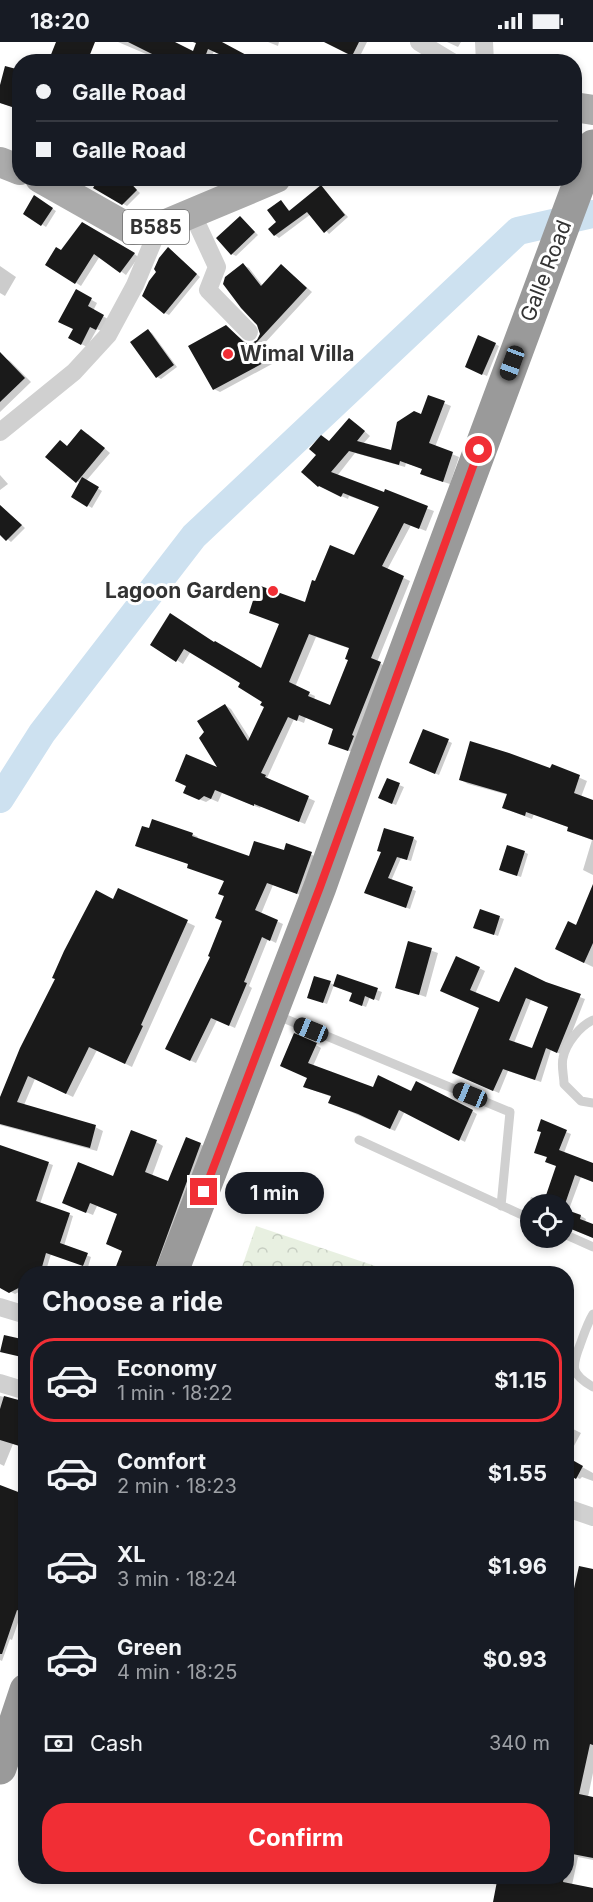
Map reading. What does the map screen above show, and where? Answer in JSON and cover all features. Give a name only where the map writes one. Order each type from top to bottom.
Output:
[{"type":"highway","name":"Galle Road","points":[[582,175],[593,146]]},
{"type":"highway","name":"Galle Road","points":[[174,1266],[320,887],[578,186]]},
{"type":"highway","points":[[0,1768],[18,1714]]},
{"type":"main road","name":"B585","points":[[54,186],[132,230],[159,227],[257,186]]},
{"type":"street","points":[[419,42],[439,54]]},
{"type":"street","points":[[192,213],[217,267],[208,290],[249,332]]},
{"type":"street","points":[[0,432],[74,372],[108,334],[135,285],[159,227]]},
{"type":"street","points":[[1,1310],[18,1313]]},
{"type":"street","points":[[0,1383],[18,1389]]},
{"type":"street","points":[[574,1510],[593,1517]]},
{"type":"lane","points":[[271,1013],[510,1112],[501,1206]]},
{"type":"lane","points":[[593,1020],[584,1024],[575,1035],[563,1058],[564,1084],[581,1101],[593,1102]]},
{"type":"lane","points":[[359,1140],[520,1214]]},
{"type":"lane","points":[[574,1238],[593,1247]]},
{"type":"lane","points":[[593,1314],[583,1332],[574,1358],[574,1369],[579,1379],[593,1388]]},
{"type":"green space","points":[[256,1226],[375,1266],[242,1266]]},
{"type":"building","points":[[56,42],[95,42],[90,54],[51,54]]},
{"type":"building","points":[[128,42],[175,42],[193,51],[196,43],[193,42],[222,42],[244,54],[219,54],[208,49],[206,54],[152,54]]},
{"type":"building","points":[[324,42],[359,42],[353,54],[348,54]]},
{"type":"building","points":[[5,66],[12,68],[12,107],[0,103],[0,85]]},
{"type":"building","points":[[94,186],[133,186],[137,190],[122,205],[93,188]]},
{"type":"building","points":[[322,186],[345,215],[324,233],[307,212],[274,236],[268,229],[276,222],[267,210],[281,200],[289,211]]},
{"type":"building","points":[[34,195],[53,208],[41,226],[23,214]]},
{"type":"building","points":[[240,216],[255,232],[231,255],[216,238]]},
{"type":"building","points":[[82,222],[135,253],[120,273],[94,254],[75,284],[45,265],[56,247],[61,250]]},
{"type":"building","points":[[168,247],[197,274],[164,314],[142,296],[156,272],[154,269],[159,258]]},
{"type":"building","points":[[243,263],[261,286],[281,264],[307,288],[257,342],[267,361],[213,390],[188,346],[226,325],[245,343],[257,340],[260,334],[257,325],[223,284],[225,277]]},
{"type":"building","points":[[76,289],[92,298],[88,306],[104,315],[96,330],[90,327],[81,345],[68,338],[73,329],[58,322]]},
{"type":"building","points":[[148,329],[174,365],[156,378],[130,342]]},
{"type":"building","points":[[478,335],[496,343],[482,375],[465,367]]},
{"type":"building","points":[[0,352],[25,378],[0,402]]},
{"type":"building","points":[[428,395],[445,401],[429,443],[453,452],[443,482],[420,474],[422,469],[400,461],[399,465],[349,451],[331,472],[384,492],[385,489],[428,506],[419,529],[404,523],[382,566],[404,576],[371,658],[381,662],[352,735],[354,736],[348,751],[328,744],[333,729],[299,715],[297,721],[288,717],[261,773],[266,775],[265,777],[309,796],[299,822],[215,790],[211,799],[204,796],[199,800],[183,793],[186,786],[175,781],[186,754],[217,767],[199,738],[204,732],[197,721],[225,704],[248,741],[264,707],[260,705],[262,702],[238,687],[240,683],[184,649],[176,662],[150,645],[170,613],[214,642],[261,668],[279,624],[249,613],[258,585],[305,602],[312,580],[315,581],[330,545],[354,555],[379,507],[343,493],[341,497],[318,487],[301,472],[316,455],[309,449],[321,435],[329,441],[349,418],[365,431],[357,441],[391,450],[397,422],[414,411],[421,414]],"holes":[[[309,634],[349,648],[345,659],[348,660],[330,705],[308,696],[310,692],[289,682]]]},
{"type":"building","points":[[81,429],[105,448],[76,483],[45,457],[60,440],[67,446]]},
{"type":"building","points":[[82,477],[99,487],[87,507],[71,497]]},
{"type":"building","points":[[0,505],[22,525],[6,541],[0,535]]},
{"type":"building","points":[[423,729],[449,739],[435,774],[409,763]]},
{"type":"building","points":[[470,741],[550,768],[552,764],[580,775],[574,793],[593,800],[593,840],[567,831],[568,827],[526,812],[525,816],[502,808],[507,794],[459,780]]},
{"type":"building","points":[[387,778],[400,783],[392,804],[378,798]]},
{"type":"building","points":[[152,819],[249,856],[254,841],[284,850],[286,843],[312,852],[297,894],[267,883],[255,910],[278,920],[270,941],[262,937],[244,982],[247,983],[229,1026],[211,1018],[190,1061],[165,1049],[210,957],[208,956],[222,921],[215,918],[224,896],[218,894],[224,881],[187,868],[188,864],[135,846],[142,826],[149,828]]},
{"type":"building","points":[[384,828],[414,837],[407,860],[397,857],[388,878],[413,887],[406,908],[364,893],[381,852],[377,851]]},
{"type":"building","points":[[507,845],[525,851],[517,876],[499,870]]},
{"type":"building","points":[[593,884],[593,943],[584,963],[555,949],[568,921],[576,925]]},
{"type":"building","points":[[118,888],[188,920],[141,1025],[143,1026],[125,1064],[89,1047],[66,1094],[28,1076],[17,1102],[96,1125],[90,1148],[0,1124],[0,1097],[20,1048],[55,979],[52,978],[64,951],[96,890],[113,899]]},
{"type":"building","points":[[480,909],[500,916],[494,935],[473,928]]},
{"type":"building","points":[[408,941],[432,948],[419,995],[395,988]]},
{"type":"building","points":[[456,956],[480,967],[470,990],[499,1002],[515,967],[546,982],[581,994],[557,1053],[546,1048],[535,1080],[503,1069],[493,1091],[452,1073],[479,1008],[440,991]],"holes":[[[526,998],[548,1007],[532,1048],[509,1040]]]},
{"type":"building","points":[[337,974],[378,988],[374,1000],[365,996],[362,1006],[349,1001],[352,993],[333,986]]},
{"type":"building","points":[[314,976],[331,981],[323,1003],[307,998]]},
{"type":"building","points":[[294,1033],[317,1043],[308,1063],[373,1087],[378,1075],[411,1091],[416,1081],[473,1110],[459,1141],[399,1110],[390,1129],[328,1103],[331,1096],[303,1087],[307,1078],[280,1066]]},
{"type":"building","points":[[541,1119],[567,1130],[559,1150],[593,1163],[593,1182],[575,1175],[568,1194],[546,1194],[556,1166],[545,1162],[547,1157],[534,1153],[541,1132],[537,1131]]},
{"type":"building","points":[[131,1130],[157,1140],[145,1172],[168,1181],[186,1137],[201,1143],[156,1266],[116,1266],[122,1251],[106,1244],[117,1214],[90,1203],[86,1213],[62,1203],[78,1162],[113,1176]]},
{"type":"building","points":[[0,1145],[49,1162],[36,1201],[70,1213],[60,1243],[88,1253],[83,1266],[46,1253],[42,1266],[18,1266],[18,1288],[9,1293],[0,1288]]},
{"type":"building","points":[[574,1213],[581,1215],[580,1219],[593,1224],[593,1238],[574,1230]]},
{"type":"building","points":[[4,1335],[18,1338],[18,1356],[0,1352]]},
{"type":"building","points":[[4,1396],[18,1400],[18,1446],[0,1440],[0,1409]]},
{"type":"building","points":[[574,1461],[583,1466],[576,1479],[574,1478]]},
{"type":"building","points":[[0,1485],[18,1492],[18,1610],[2,1654],[0,1654]]},
{"type":"building","points":[[579,1566],[593,1569],[593,1745],[590,1744],[579,1794],[593,1797],[593,1858],[574,1854],[574,1588]]},
{"type":"building","points":[[496,1884],[573,1884],[593,1888],[593,1902],[493,1902]]},
{"type":"waterway","points":[[0,799],[42,733],[194,536],[518,231],[593,214]]},
{"type":"place","name":"Wimal Villa","points":[[228,354]]},
{"type":"place","name":"Lagoon Garden","points":[[273,591]]},
{"type":"route","points":[[204,1192],[320,887],[479,450]]}]
